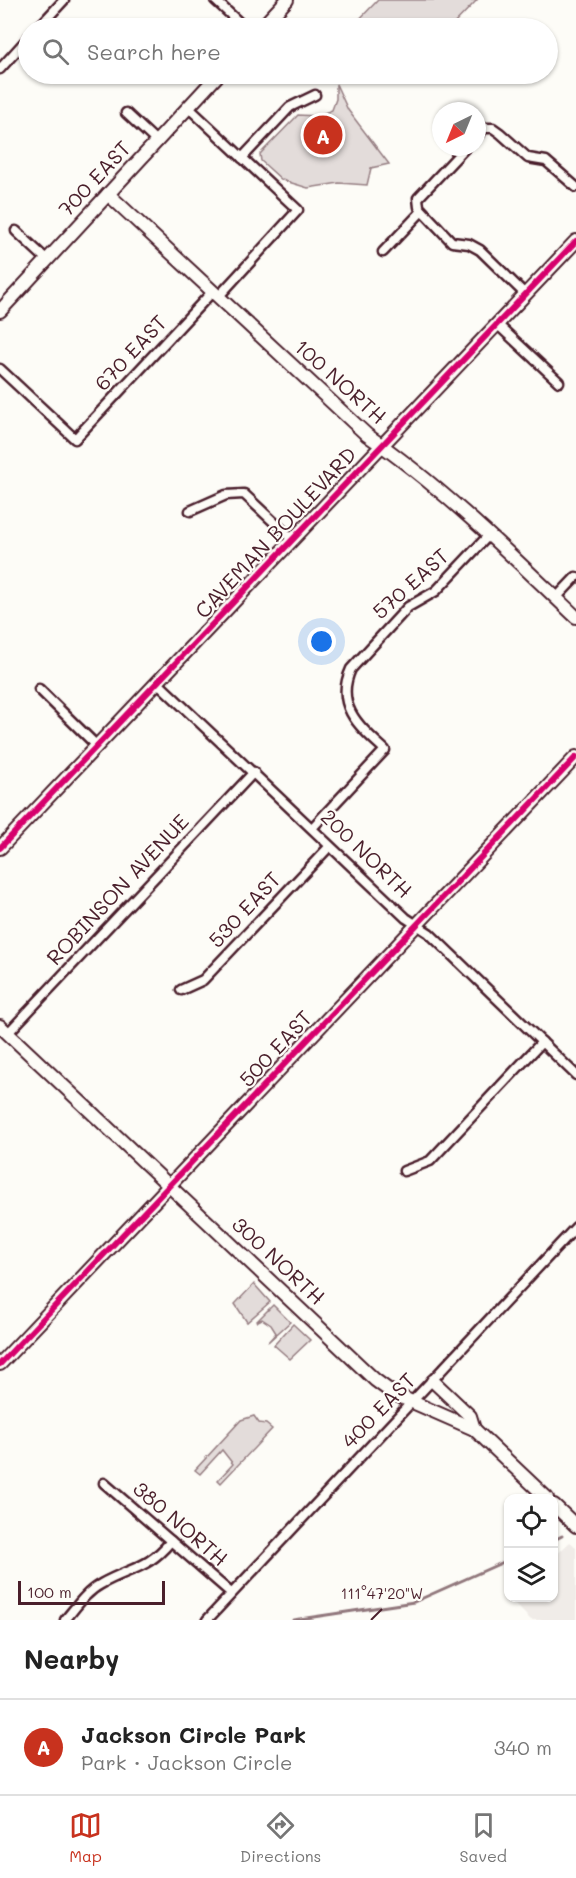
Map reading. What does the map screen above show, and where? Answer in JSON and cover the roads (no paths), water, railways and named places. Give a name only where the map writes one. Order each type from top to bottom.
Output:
[{"type":"street","points":[[47,18],[64,0]]},
{"type":"street","points":[[215,0],[234,18]]},
{"type":"street","points":[[270,18],[287,0]]},
{"type":"street","points":[[0,69],[18,50]]},
{"type":"street","name":"700 EAST","points":[[0,311],[210,84]]},
{"type":"street","points":[[188,107],[242,158],[290,107],[315,95]]},
{"type":"street","points":[[126,113],[156,141]]},
{"type":"street","points":[[486,128],[493,128],[528,158],[546,161],[576,187]]},
{"type":"street","points":[[457,156],[417,198],[420,209],[452,242],[469,244],[480,250],[525,294]]},
{"type":"street","name":"670 EAST","points":[[0,369],[75,439],[298,210],[242,158]]},
{"type":"street","name":"100 NORTH","points":[[108,194],[368,435],[488,536],[576,617]]},
{"type":"street","points":[[382,252],[420,209]]},
{"type":"street","points":[[16,231],[47,260]]},
{"type":"street","name":"CAVEMAN BOULEVARD","points":[[0,848],[576,241]]},
{"type":"street","points":[[497,324],[559,382]]},
{"type":"street","points":[[190,512],[226,495],[244,494],[292,540]]},
{"type":"street","name":"570 EAST","points":[[313,827],[385,750],[351,716],[344,692],[346,680],[358,660],[408,607],[436,591],[488,536]]},
{"type":"street","points":[[556,598],[576,577]]},
{"type":"street","name":"200 NORTH","points":[[157,682],[313,827],[329,847],[446,949],[576,1075]]},
{"type":"street","points":[[39,689],[97,746]]},
{"type":"street","name":"500 EAST","points":[[1,1362],[576,757]]},
{"type":"street","name":"ROBINSON AVENUE","points":[[4,1030],[254,772]]},
{"type":"street","name":"530 EAST","points":[[181,990],[203,980],[329,847]]},
{"type":"street","name":"300 NORTH","points":[[4,1030],[375,1380],[394,1394],[414,1401],[474,1430],[543,1494]]},
{"type":"street","points":[[404,1171],[430,1161],[542,1042]]},
{"type":"street","name":"400 EAST","points":[[207,1620],[576,1227]]},
{"type":"street","points":[[433,1381],[470,1416],[474,1430]]},
{"type":"street","name":"380 NORTH","points":[[104,1483],[231,1593]]},
{"type":"street","points":[[558,1509],[576,1526]]},
{"type":"street","points":[[65,1620],[93,1589],[142,1567],[153,1560],[171,1541]]},
{"type":"waterway","points":[[558,1538],[562,1536]]},
{"type":"waterway","points":[[293,1620],[414,1602],[504,1562]]},
{"type":"place","name":"Jackson Circle Park","points":[[323,135]]}]
